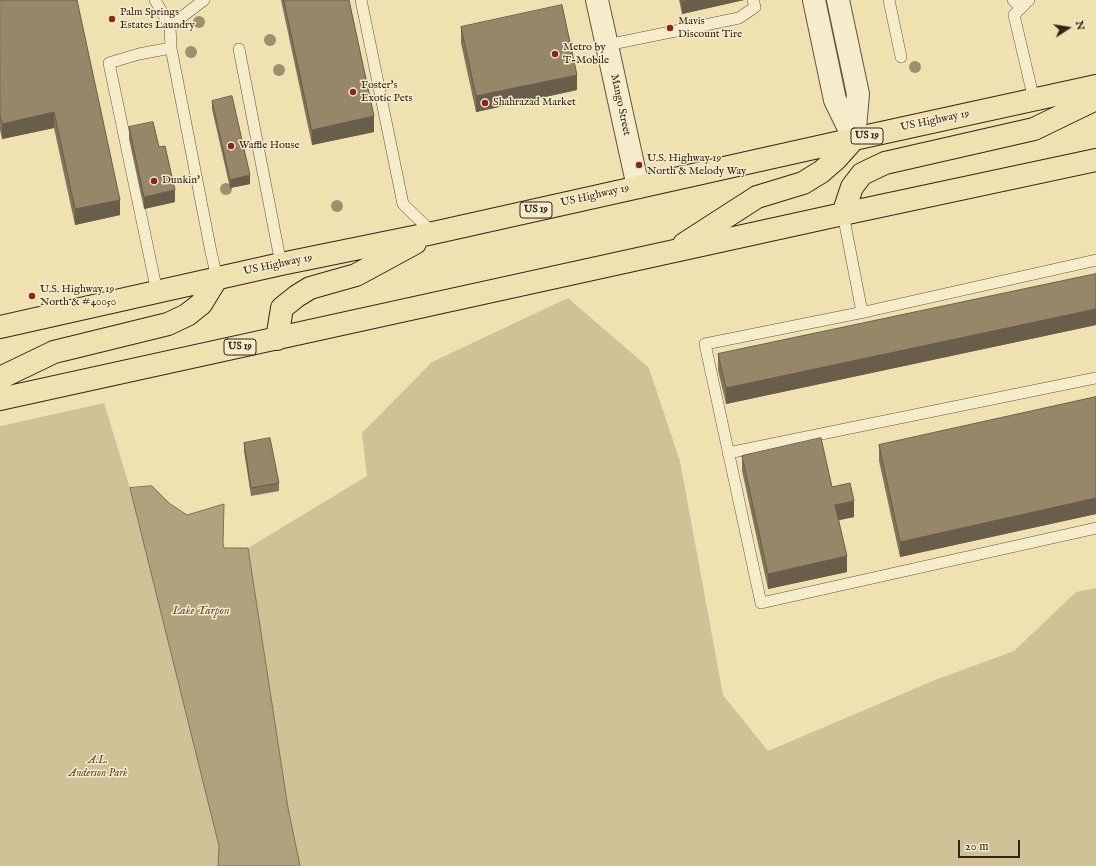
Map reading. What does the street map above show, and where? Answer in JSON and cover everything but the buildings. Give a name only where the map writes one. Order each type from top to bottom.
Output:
[{"type":"highway","name":"US Highway 19","points":[[0,327],[217,278],[433,233],[1096,86]]},
{"type":"highway","points":[[843,214],[852,187],[862,174],[885,163],[1034,129],[1096,100]]},
{"type":"highway","points":[[669,253],[757,198],[803,183],[821,172],[854,139]]},
{"type":"highway","name":"US 19","points":[[0,399],[471,295],[1096,160]]},
{"type":"highway","points":[[277,339],[282,308],[297,296],[310,288],[356,275],[433,233]]},
{"type":"highway","points":[[0,378],[54,352],[168,324],[187,315],[201,304],[217,278]]},
{"type":"street","name":"Mango Street","points":[[598,0],[638,187]]},
{"type":"street","points":[[814,0],[835,100],[854,139]]},
{"type":"street","points":[[838,0],[858,94],[854,139]]},
{"type":"lane","points":[[155,0],[170,26],[171,48],[217,278]]},
{"type":"lane","points":[[170,26],[204,0]]},
{"type":"lane","points":[[361,0],[403,204],[433,233]]},
{"type":"lane","points":[[607,45],[739,18],[755,7],[753,0]]},
{"type":"lane","points":[[889,0],[901,57]]},
{"type":"lane","points":[[1020,2],[1014,15],[1034,100]]},
{"type":"lane","points":[[157,292],[109,63],[139,54],[171,48]]},
{"type":"lane","points":[[240,49],[281,264]]},
{"type":"lane","points":[[843,214],[862,312]]},
{"type":"lane","points":[[1096,260],[862,312],[705,344],[761,603],[1096,528]]},
{"type":"lane","points":[[728,454],[1096,378]]},
{"type":"green space","points":[[568,298],[649,368],[680,461],[723,695],[768,751],[935,680],[1014,651],[1076,592],[1096,588],[1096,866],[297,866],[248,548],[367,476],[362,433],[432,362]]},
{"type":"green space","name":"A.L. Anderson Park","points":[[104,403],[130,488],[219,846],[218,866],[0,866],[0,426]]},
{"type":"water","name":"Lake Tarpon","points":[[152,486],[169,503],[187,515],[224,504],[224,548],[248,548],[288,808],[300,866],[218,866],[219,846],[130,488]]},
{"type":"place","name":"Palm Springs Estates Laundry","points":[[112,19]]},
{"type":"place","name":"Mavis Discount Tire","points":[[670,28]]},
{"type":"place","name":"Metro by T-Mobile","points":[[555,54]]},
{"type":"place","name":"Foster's Exotic Pets","points":[[353,92]]},
{"type":"place","name":"Shahrazad Market","points":[[485,103]]},
{"type":"place","name":"Waffle House","points":[[231,146]]},
{"type":"place","name":"U.S. Highway 19 North & Melody Way","points":[[639,165]]},
{"type":"place","name":"Dunkin'","points":[[154,181]]},
{"type":"place","name":"U.S. Highway 19 North & #40050","points":[[32,296]]}]
